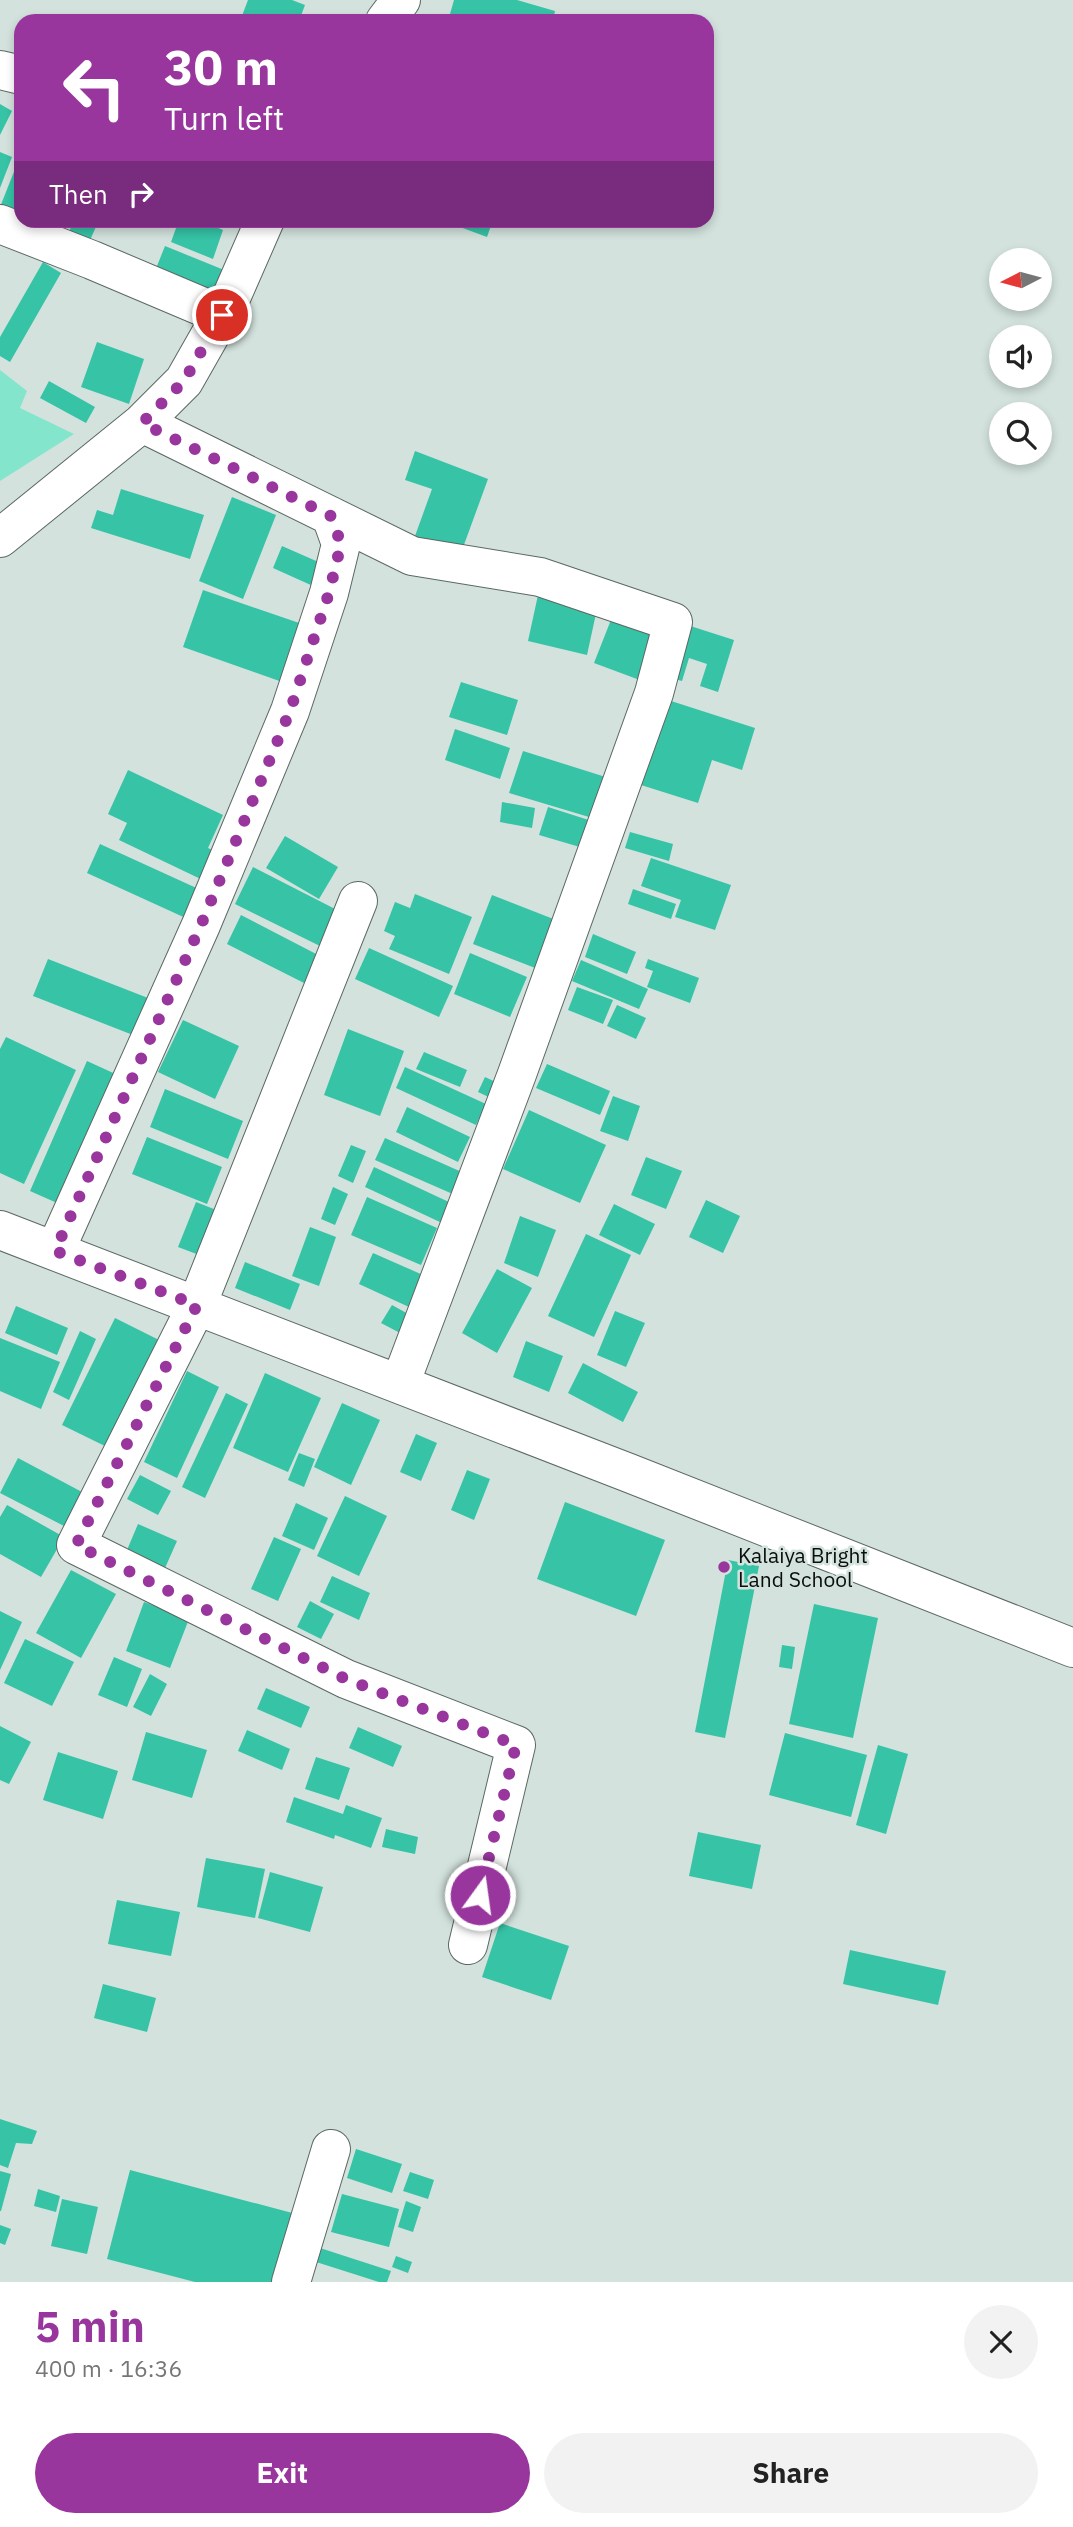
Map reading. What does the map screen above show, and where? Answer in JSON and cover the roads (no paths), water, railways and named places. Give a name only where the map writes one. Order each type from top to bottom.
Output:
[{"type":"street","points":[[390,14],[401,0]]},
{"type":"street","points":[[0,225],[92,260],[222,315]]},
{"type":"street","points":[[0,538],[142,423],[184,381],[222,315],[261,228]]},
{"type":"street","points":[[142,423],[412,556],[540,577],[673,622],[654,693],[517,1074],[400,1384]]},
{"type":"street","points":[[55,1251],[201,925],[290,711],[329,593],[341,544],[331,516]]},
{"type":"street","points":[[358,901],[197,1305],[76,1545],[346,1679],[516,1745],[468,1945]]},
{"type":"street","points":[[0,1230],[1073,1648]]},
{"type":"street","points":[[291,2282],[331,2149]]},
{"type":"place","name":"Kalaiya Bright Land School","points":[[724,1567]]}]
